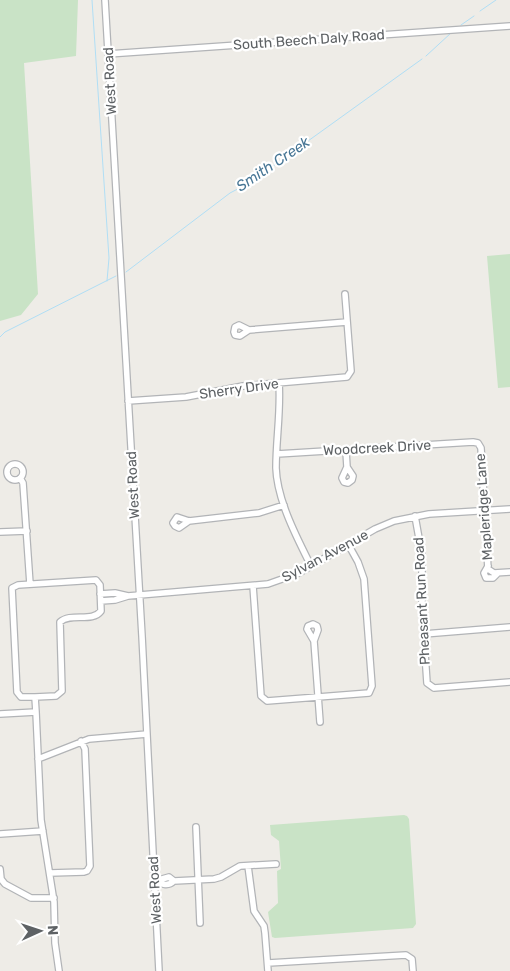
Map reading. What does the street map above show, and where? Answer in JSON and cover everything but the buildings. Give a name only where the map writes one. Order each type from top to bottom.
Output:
[{"type":"street","name":"West Road","points":[[105,0],[159,971]]},
{"type":"street","name":"South Beech Daly Road","points":[[108,54],[510,26]]},
{"type":"street","points":[[249,330],[347,322],[345,294]]},
{"type":"street","name":"Sherry Drive","points":[[128,401],[186,397],[238,386],[344,377],[349,375],[351,371],[347,322]]},
{"type":"street","points":[[279,383],[278,485],[284,505],[311,566]]},
{"type":"street","name":"Woodcreek Drive","points":[[277,454],[478,443]]},
{"type":"street","name":"Mapleridge Lane","points":[[478,443],[481,448],[489,569],[498,573],[510,572]]},
{"type":"street","points":[[346,450],[347,467]]},
{"type":"street","points":[[20,478],[23,484],[30,584]]},
{"type":"street","points":[[189,521],[258,513],[284,505]]},
{"type":"street","name":"Sylvan Avenue","points":[[128,596],[253,586],[283,580],[387,523],[415,516],[510,509]]},
{"type":"street","name":"Pheasant Run Road","points":[[415,516],[422,555],[422,609],[428,685],[434,688],[510,682]]},
{"type":"street","points":[[0,532],[27,531]]},
{"type":"street","points":[[253,586],[261,696],[264,699],[366,694],[371,691],[372,686],[364,584],[358,562],[348,544]]},
{"type":"street","points":[[94,580],[100,584],[101,609],[97,616],[66,618],[60,622],[62,691],[57,696],[21,697],[17,692],[12,590],[14,587],[30,584],[94,580]]},
{"type":"street","points":[[100,594],[115,593],[128,596]]},
{"type":"street","points":[[101,601],[115,600],[128,596]]},
{"type":"street","points":[[424,634],[510,627]]},
{"type":"street","points":[[314,641],[320,722]]},
{"type":"street","points":[[35,697],[43,831],[54,898],[55,943],[59,971]]},
{"type":"street","points":[[0,714],[36,712]]},
{"type":"street","points":[[38,760],[82,741],[94,738],[147,734]]},
{"type":"street","points":[[50,873],[84,872],[90,866],[85,749],[82,741]]},
{"type":"street","points":[[196,827],[200,923]]},
{"type":"street","points":[[0,834],[43,831]]},
{"type":"street","points":[[155,881],[169,877],[174,881],[218,878],[240,866],[276,864]]},
{"type":"street","points":[[248,866],[254,911],[264,926],[268,971]]},
{"type":"street","points":[[0,869],[3,882],[31,898],[54,898]]},
{"type":"street","points":[[268,963],[406,955],[410,957],[413,971]]},
{"type":"green space","points":[[0,0],[78,0],[76,56],[24,63],[38,294],[21,315],[0,321]]},
{"type":"green space","points":[[510,254],[510,387],[498,388],[487,256]]},
{"type":"green space","points":[[404,815],[409,819],[416,924],[413,928],[272,937],[268,912],[278,903],[277,871],[281,869],[279,841],[271,835],[270,825]]},
{"type":"waterway","points":[[92,0],[109,258],[107,281]]},
{"type":"waterway","name":"Smith Creek","points":[[480,11],[496,0]]},
{"type":"waterway","name":"Smith Creek","points":[[461,25],[474,16]]},
{"type":"waterway","name":"Smith Creek","points":[[426,56],[451,33]]},
{"type":"waterway","name":"Smith Creek","points":[[126,272],[230,193],[251,182],[422,59]]},
{"type":"waterway","name":"Smith Creek","points":[[0,337],[5,332],[116,276]]}]
